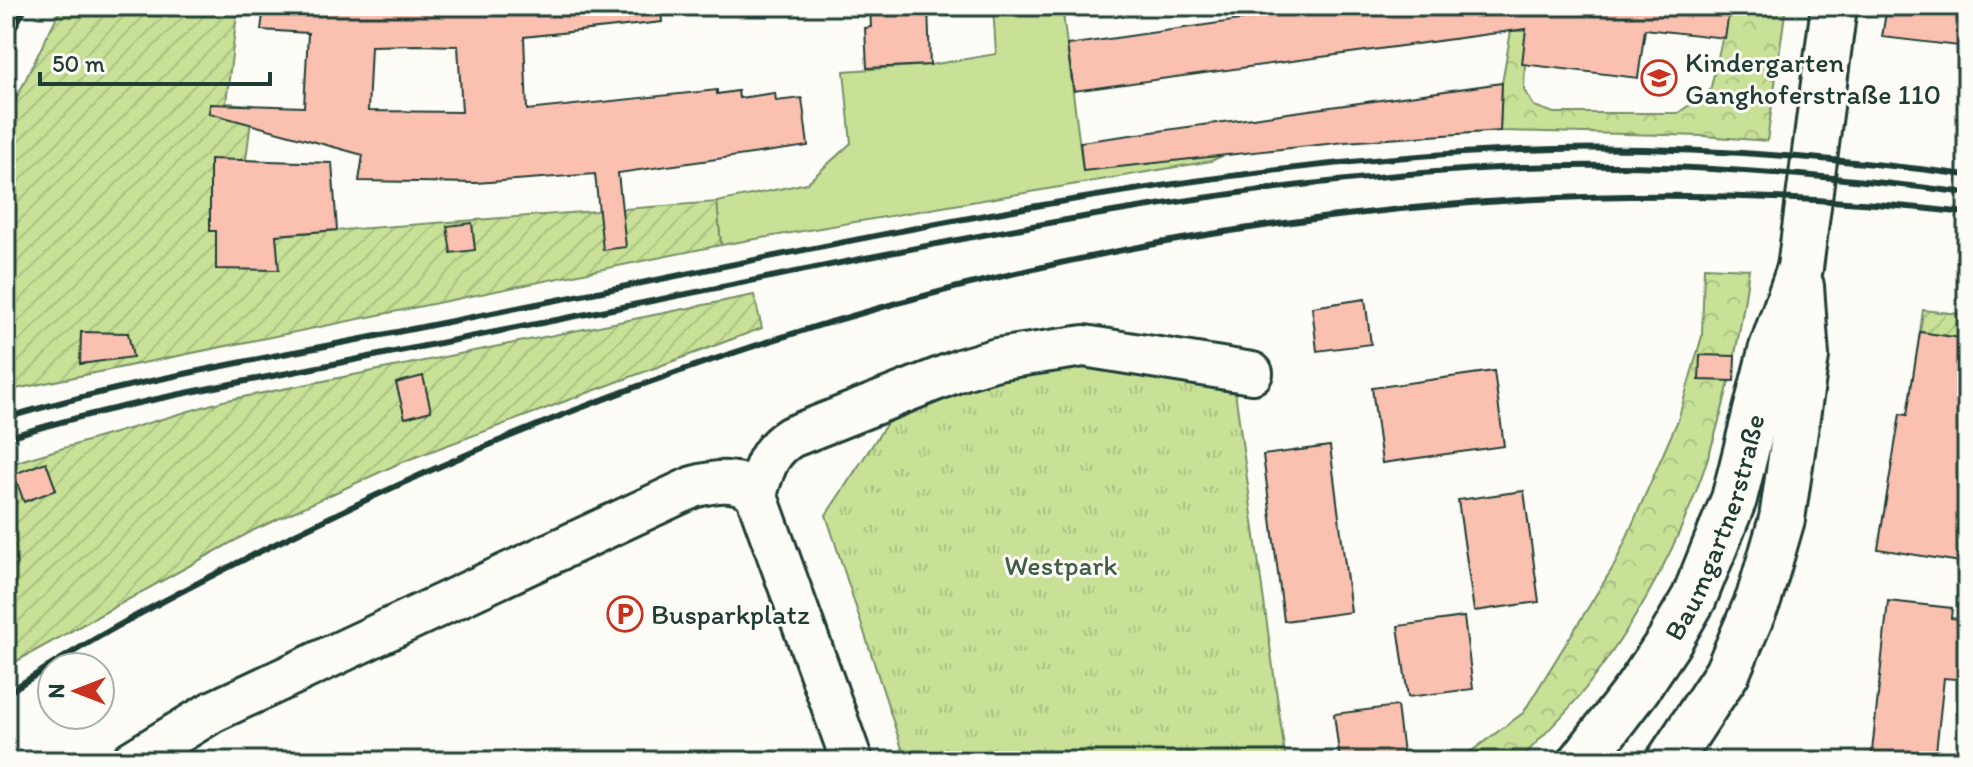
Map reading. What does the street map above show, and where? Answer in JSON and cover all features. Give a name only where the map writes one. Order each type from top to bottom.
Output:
[{"type":"main road","name":"Baumgartnerstraße","points":[[1669,761],[1727,673],[1759,598],[1782,519],[1806,356],[1800,268],[1834,6]]},
{"type":"main road","name":"Baumgartnerstraße","points":[[1582,761],[1668,643],[1716,548],[1756,424],[1771,351],[1800,268]]},
{"type":"lane","points":[[756,494],[765,464],[775,447],[791,437],[997,359],[1084,346],[1252,373]]},
{"type":"lane","points":[[132,761],[212,712],[693,487],[717,481],[746,484],[756,494],[852,761]]},
{"type":"green space","points":[[62,6],[238,6],[226,103],[253,105],[236,238],[717,202],[721,245],[6,391],[6,119]]},
{"type":"green space","points":[[993,6],[1062,6],[1083,171],[1224,155],[1211,161],[721,245],[717,202],[807,183],[851,143],[844,71],[930,65],[996,54]]},
{"type":"green space","points":[[1730,6],[1786,6],[1767,141],[1704,136],[1500,131],[1502,83],[1511,31],[1526,31],[1524,90],[1534,106],[1554,113],[1678,113],[1710,91]]},
{"type":"green space","points":[[1704,267],[1749,269],[1729,384],[1696,491],[1675,542],[1619,641],[1577,699],[1519,761],[1458,761],[1523,713],[1615,564],[1678,420],[1702,336]]},
{"type":"green space","points":[[754,295],[762,328],[402,462],[254,530],[6,667],[6,465],[223,401]]},
{"type":"green space","points":[[1923,310],[1967,315],[1967,339],[1920,332]]},
{"type":"green space","name":"Westpark","points":[[1095,362],[1235,391],[1285,755],[1290,761],[906,761],[826,515],[897,408],[1044,365]]},
{"type":"building","points":[[264,6],[661,6],[662,22],[524,37],[527,110],[717,90],[717,94],[738,91],[739,98],[775,93],[776,101],[802,98],[808,146],[618,173],[626,247],[603,250],[595,174],[476,183],[359,181],[363,155],[209,113],[210,104],[304,107],[308,33],[261,30]],"holes":[[[371,46],[458,46],[462,112],[368,111]]]},
{"type":"building","points":[[870,6],[928,6],[930,65],[867,68],[865,28],[871,27]]},
{"type":"building","points":[[1337,6],[1730,6],[1725,38],[1645,29],[1638,78],[1522,64],[1526,29],[1074,91],[1067,45]]},
{"type":"building","points":[[1887,6],[1967,6],[1967,47],[1882,37]]},
{"type":"building","points":[[1502,83],[1500,131],[1345,142],[1083,171],[1080,142]]},
{"type":"building","points":[[210,159],[332,163],[337,230],[276,235],[279,270],[216,269],[216,231],[210,231]]},
{"type":"building","points":[[472,223],[475,250],[451,253],[447,226]]},
{"type":"building","points":[[1365,299],[1371,344],[1317,351],[1312,307]]},
{"type":"building","points":[[81,332],[128,333],[133,357],[80,364]]},
{"type":"building","points":[[1920,332],[1967,339],[1967,563],[1878,549],[1900,414],[1907,415]]},
{"type":"building","points":[[1700,355],[1735,356],[1734,381],[1699,380]]},
{"type":"building","points":[[1494,371],[1504,446],[1382,463],[1372,388]]},
{"type":"building","points":[[423,376],[431,411],[405,418],[396,383]]},
{"type":"building","points":[[1330,446],[1351,612],[1284,621],[1263,455]]},
{"type":"building","points":[[46,462],[56,490],[24,502],[14,474]]},
{"type":"building","points":[[1524,491],[1539,602],[1474,611],[1458,500]]},
{"type":"building","points":[[1888,601],[1952,608],[1951,618],[1967,620],[1967,680],[1944,678],[1935,761],[1871,761]]},
{"type":"building","points":[[1464,617],[1473,689],[1408,697],[1398,626]]},
{"type":"building","points":[[1397,706],[1404,761],[1340,761],[1334,714]]},
{"type":"railway","points":[[6,43],[26,6]]},
{"type":"railway","points":[[6,418],[175,376],[810,249],[1038,206],[1268,171],[1499,151],[1616,149],[1733,152],[1967,175]]},
{"type":"railway","points":[[6,438],[111,409],[182,394],[942,243],[1053,222],[1275,188],[1499,168],[1615,166],[1792,174],[1967,193]]},
{"type":"railway","points":[[6,694],[81,647],[196,584],[314,525],[507,437],[707,362],[911,299],[1119,251],[1329,217],[1542,199],[1755,197],[1967,213]]},
{"type":"place","name":"Kindergarten Ganghoferstraße 110","points":[[1659,78]]},
{"type":"place","name":"Busparkplatz","points":[[625,614]]}]
